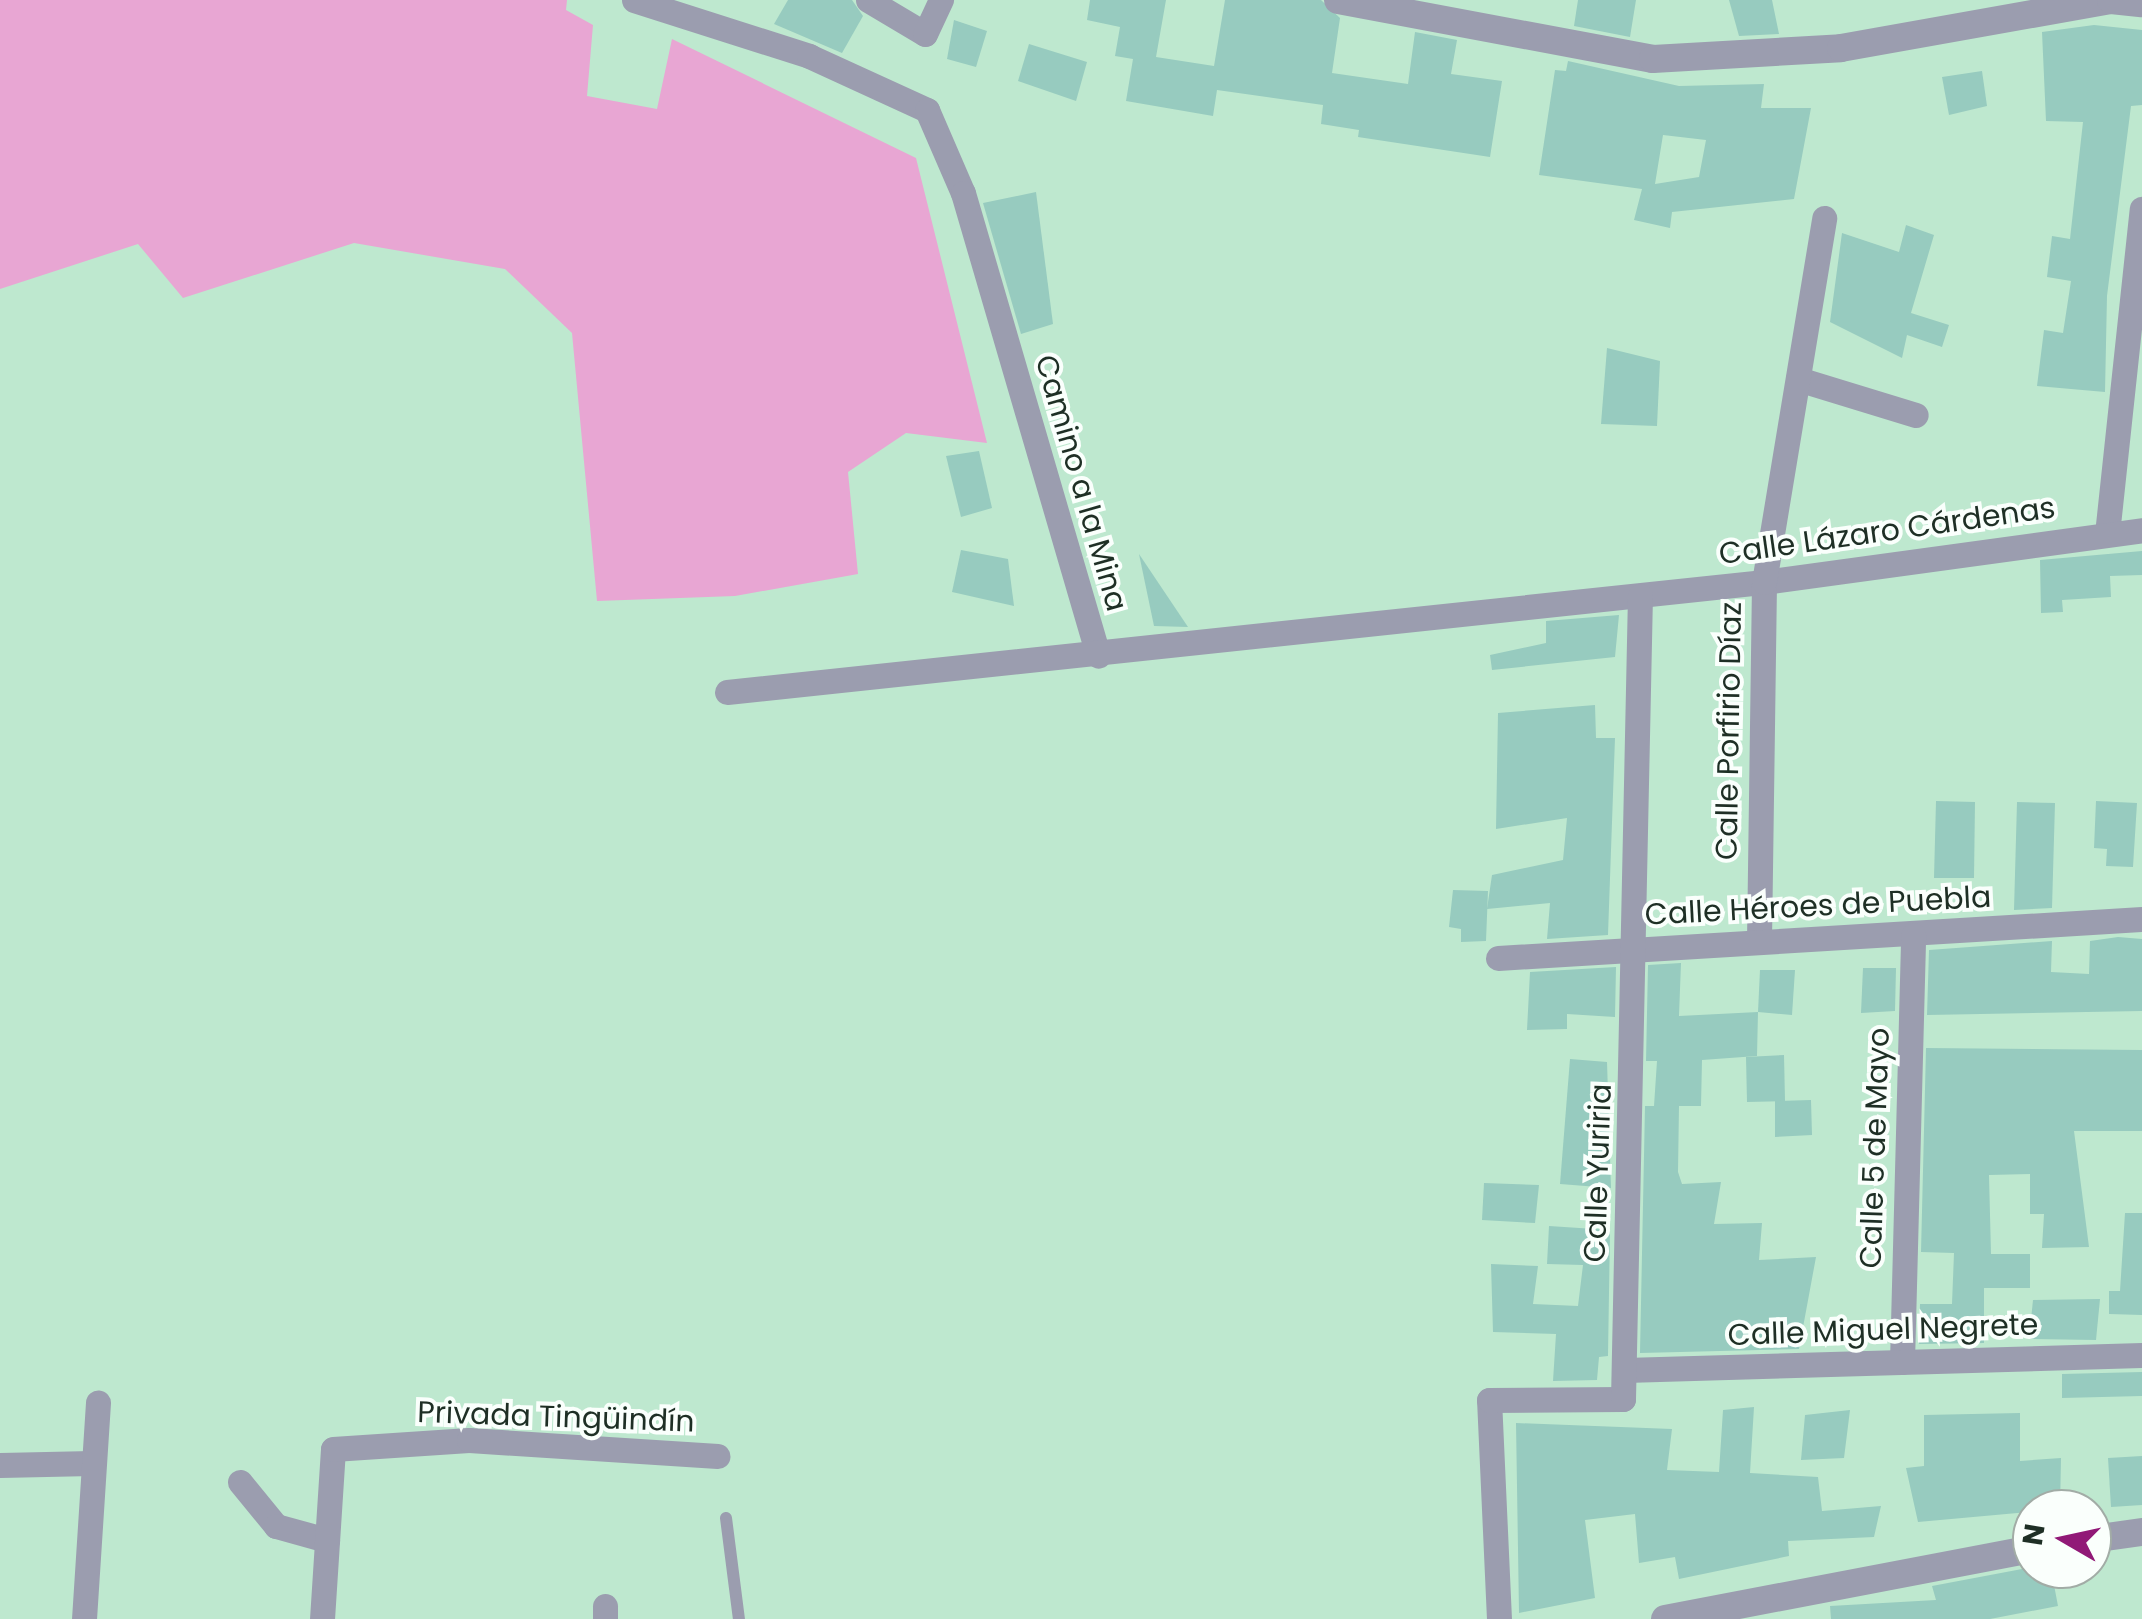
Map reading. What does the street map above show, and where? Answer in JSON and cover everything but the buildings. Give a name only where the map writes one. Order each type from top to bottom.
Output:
[{"type":"street","name":"Camino a la Mina","points":[[634,0],[809,56],[927,110],[962,192],[1098,656],[1640,596]]},
{"type":"street","points":[[868,0],[925,34],[941,0]]},
{"type":"street","points":[[1338,0],[1654,59],[1840,48],[2111,0],[2142,3]]},
{"type":"street","points":[[2107,534],[2142,209]]},
{"type":"street","name":"Calle Porfirio Díaz","points":[[1759,941],[1764,582],[1824,218]]},
{"type":"street","points":[[1798,379],[1916,414]]},
{"type":"street","name":"Calle Lázaro Cárdenas","points":[[1640,596],[2142,530]]},
{"type":"street","name":"Calle Yuriria","points":[[1625,1370],[1640,596]]},
{"type":"street","points":[[727,692],[1098,656]]},
{"type":"street","name":"Calle Héroes de Puebla","points":[[1498,958],[2142,919]]},
{"type":"street","name":"Calle 5 de Mayo","points":[[1902,1362],[1914,935]]},
{"type":"street","name":"Calle Miguel Negrete","points":[[1625,1370],[2142,1355]]},
{"type":"street","points":[[1499,1619],[1489,1400],[1623,1399],[1625,1370]]},
{"type":"street","points":[[84,1619],[98,1402]]},
{"type":"street","name":"Privada Tingüindín","points":[[327,1540],[334,1449],[469,1440],[717,1456]]},
{"type":"street","points":[[0,1465],[92,1463]]},
{"type":"street","points":[[240,1482],[276,1526],[327,1540],[322,1619]]},
{"type":"street","points":[[2112,1536],[2142,1532]]},
{"type":"street","points":[[1665,1619],[2012,1553]]},
{"type":"lane","points":[[726,1518],[739,1619]]},
{"type":"shaded area","points":[[0,0],[567,0],[566,10],[593,25],[587,96],[657,109],[672,39],[916,158],[987,443],[906,433],[848,472],[858,574],[735,596],[597,601],[572,333],[505,269],[354,243],[183,298],[138,244],[0,289]]}]
